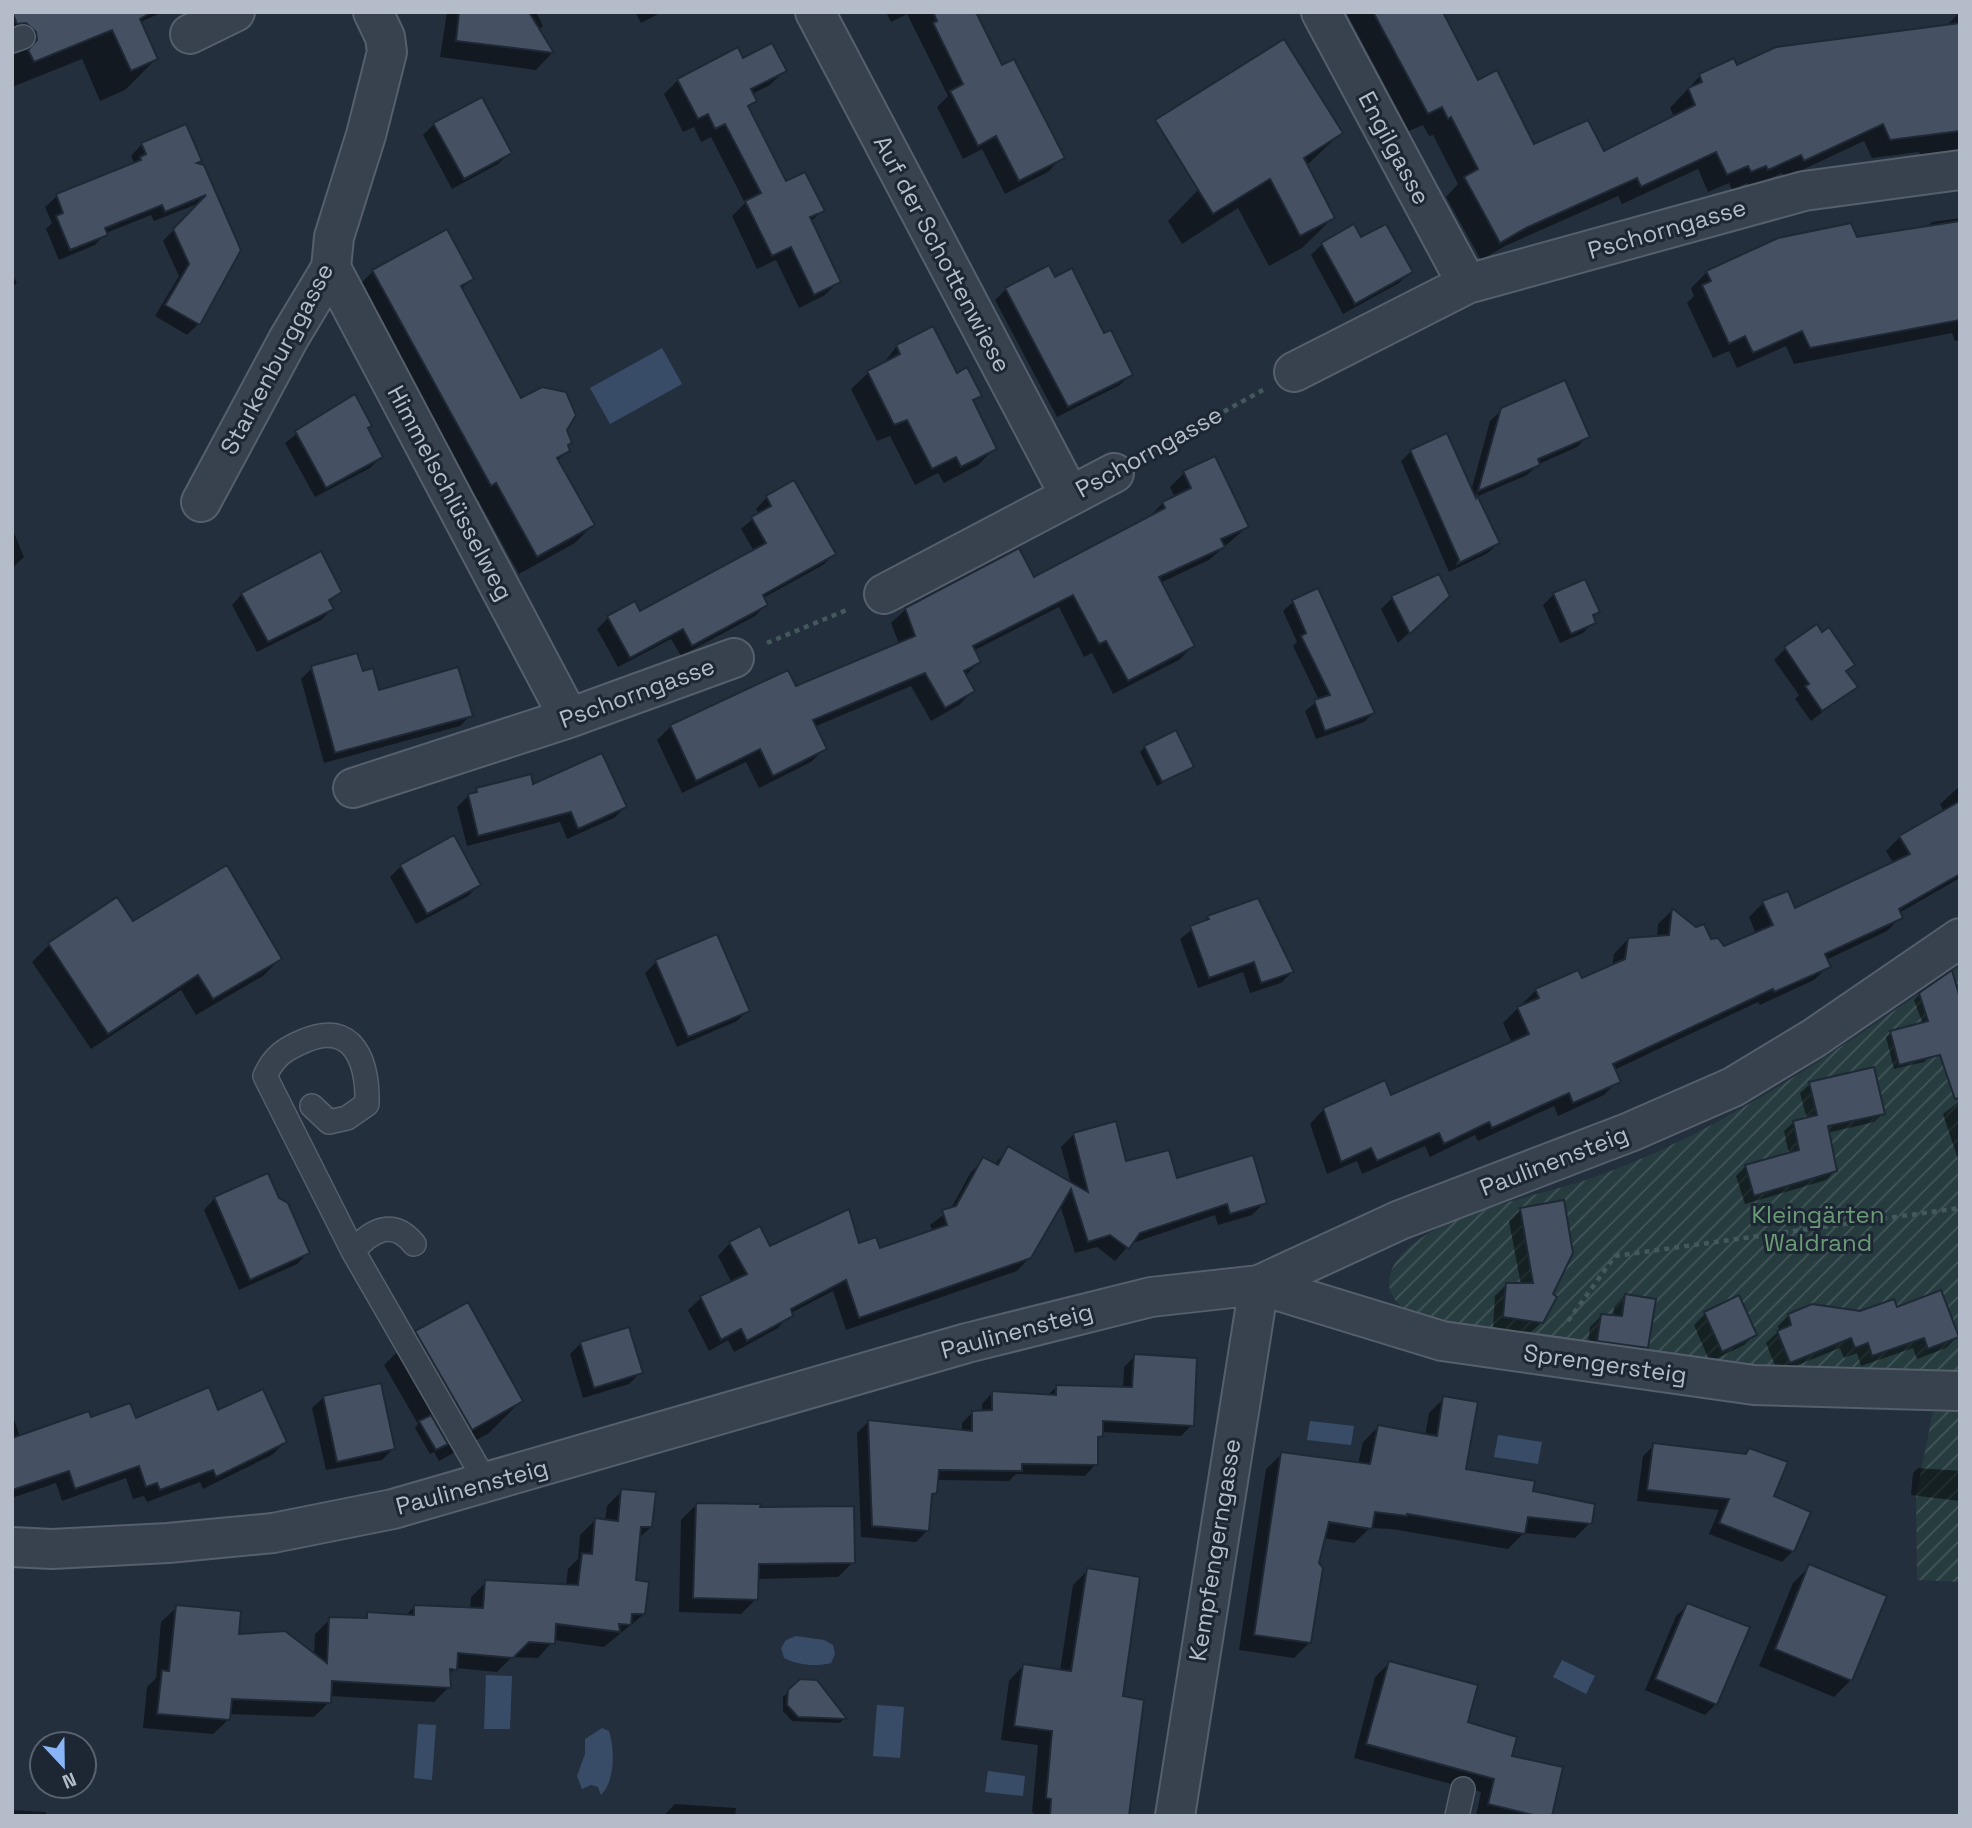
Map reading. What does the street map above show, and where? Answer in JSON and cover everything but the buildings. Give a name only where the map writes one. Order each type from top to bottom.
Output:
[{"type":"street","points":[[190,34],[235,12]]},
{"type":"street","name":"Starkenburggasse","points":[[201,502],[289,338],[331,268],[334,237],[366,135],[387,52],[385,37],[373,12]]},
{"type":"street","name":"Auf der Schottenwiese","points":[[815,12],[1070,496]]},
{"type":"street","name":"Engilgasse","points":[[1321,12],[1467,284]]},
{"type":"street","name":"Pschorngasse","points":[[1294,372],[1467,284],[1804,191],[1960,170]]},
{"type":"street","name":"Himmelschlüsselweg","points":[[331,268],[569,718]]},
{"type":"street","name":"Pschorngasse","points":[[884,594],[1114,473]]},
{"type":"street","name":"Pschorngasse","points":[[353,788],[569,718],[734,657]]},
{"type":"street","name":"Paulinensteig","points":[[12,1547],[52,1549],[168,1544],[273,1533],[393,1509],[967,1343],[1151,1297],[1259,1285],[1399,1220],[1630,1132],[1732,1087],[1814,1038],[1960,938]]},
{"type":"street","name":"Sprengersteig","points":[[1259,1285],[1442,1341],[1754,1385],[1960,1391]]},
{"type":"street","name":"Kempfengerngasse","points":[[1175,1816],[1259,1285]]},
{"type":"lane","points":[[312,1106],[330,1122],[347,1118],[368,1104],[368,1074],[347,1040],[338,1033],[316,1035],[291,1046],[273,1058],[265,1076],[353,1251],[487,1484]]},
{"type":"lane","points":[[353,1251],[369,1233],[393,1229],[406,1235],[414,1244]]},
{"type":"lane","points":[[1457,1816],[1463,1789]]},
{"type":"path","name":"Pschorngasse","points":[[1114,473],[1294,372]]},
{"type":"path","name":"Pschorngasse","points":[[734,657],[884,594]]},
{"type":"path","points":[[1552,1357],[1565,1326],[1615,1256],[1960,1208]]},
{"type":"green space","name":"Kleingärten Waldrand","points":[[1960,966],[1960,1378],[1769,1370],[1452,1334],[1408,1312],[1392,1295],[1389,1284],[1391,1272],[1403,1253],[1423,1237],[1476,1213],[1583,1181],[1634,1162],[1683,1139],[1778,1087]]},
{"type":"green space","points":[[1935,1402],[1960,1403],[1960,1582],[1917,1580],[1916,1495]]},
{"type":"water","points":[[662,348],[682,384],[610,424],[590,388]]},
{"type":"water","points":[[1310,1421],[1354,1426],[1351,1445],[1307,1440]]},
{"type":"water","points":[[1498,1435],[1542,1442],[1538,1464],[1494,1457]]},
{"type":"water","points":[[796,1636],[824,1640],[833,1645],[835,1654],[831,1663],[807,1665],[784,1658],[781,1648],[786,1640]]},
{"type":"water","points":[[1562,1660],[1595,1676],[1586,1694],[1553,1677]]},
{"type":"water","points":[[486,1675],[512,1676],[510,1729],[484,1729]]},
{"type":"water","points":[[877,1705],[904,1707],[900,1758],[873,1756]]},
{"type":"water","points":[[418,1724],[436,1725],[432,1780],[414,1778]]},
{"type":"water","points":[[602,1728],[609,1731],[613,1756],[609,1782],[601,1795],[598,1787],[591,1785],[582,1789],[577,1776],[585,1754],[585,1739]]},
{"type":"water","points":[[988,1771],[1025,1776],[1023,1796],[985,1792]]}]
